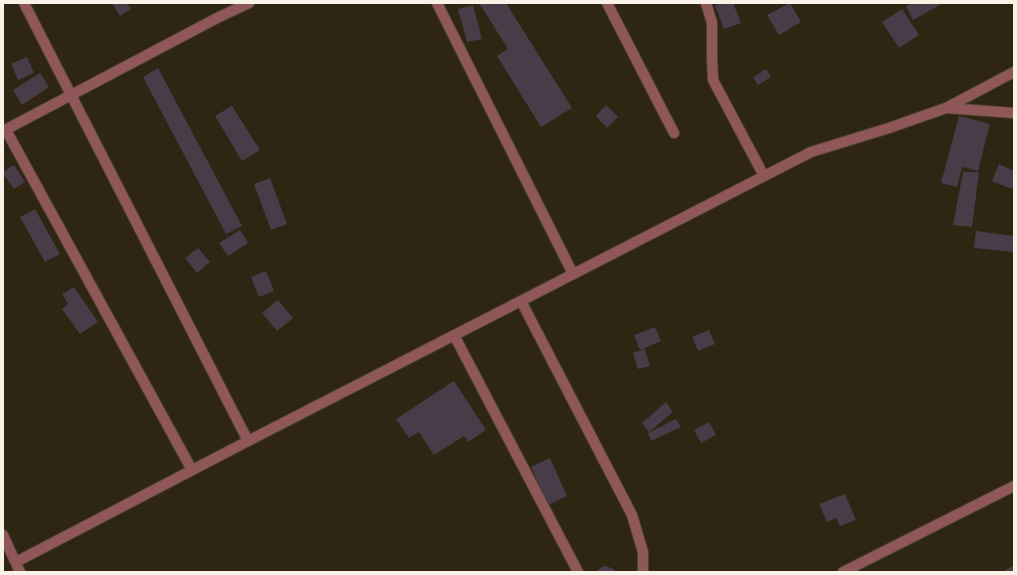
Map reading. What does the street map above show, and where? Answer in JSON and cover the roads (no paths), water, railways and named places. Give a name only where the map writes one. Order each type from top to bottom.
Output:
[{"type":"street","points":[[24,3],[248,440]]},
{"type":"street","points":[[192,470],[4,131],[219,17],[249,3]]},
{"type":"street","points":[[437,3],[573,274]]},
{"type":"street","points":[[607,3],[674,133]]},
{"type":"street","points":[[706,3],[712,23],[713,80],[764,176]]},
{"type":"street","points":[[16,562],[248,440],[811,152],[889,128],[946,108],[1014,72]]},
{"type":"street","points":[[946,108],[1014,113]]},
{"type":"street","points":[[521,301],[632,514],[643,552],[643,572]]},
{"type":"street","points":[[454,335],[578,572]]},
{"type":"street","points":[[843,572],[1014,486]]},
{"type":"street","points":[[3,536],[20,572]]}]
